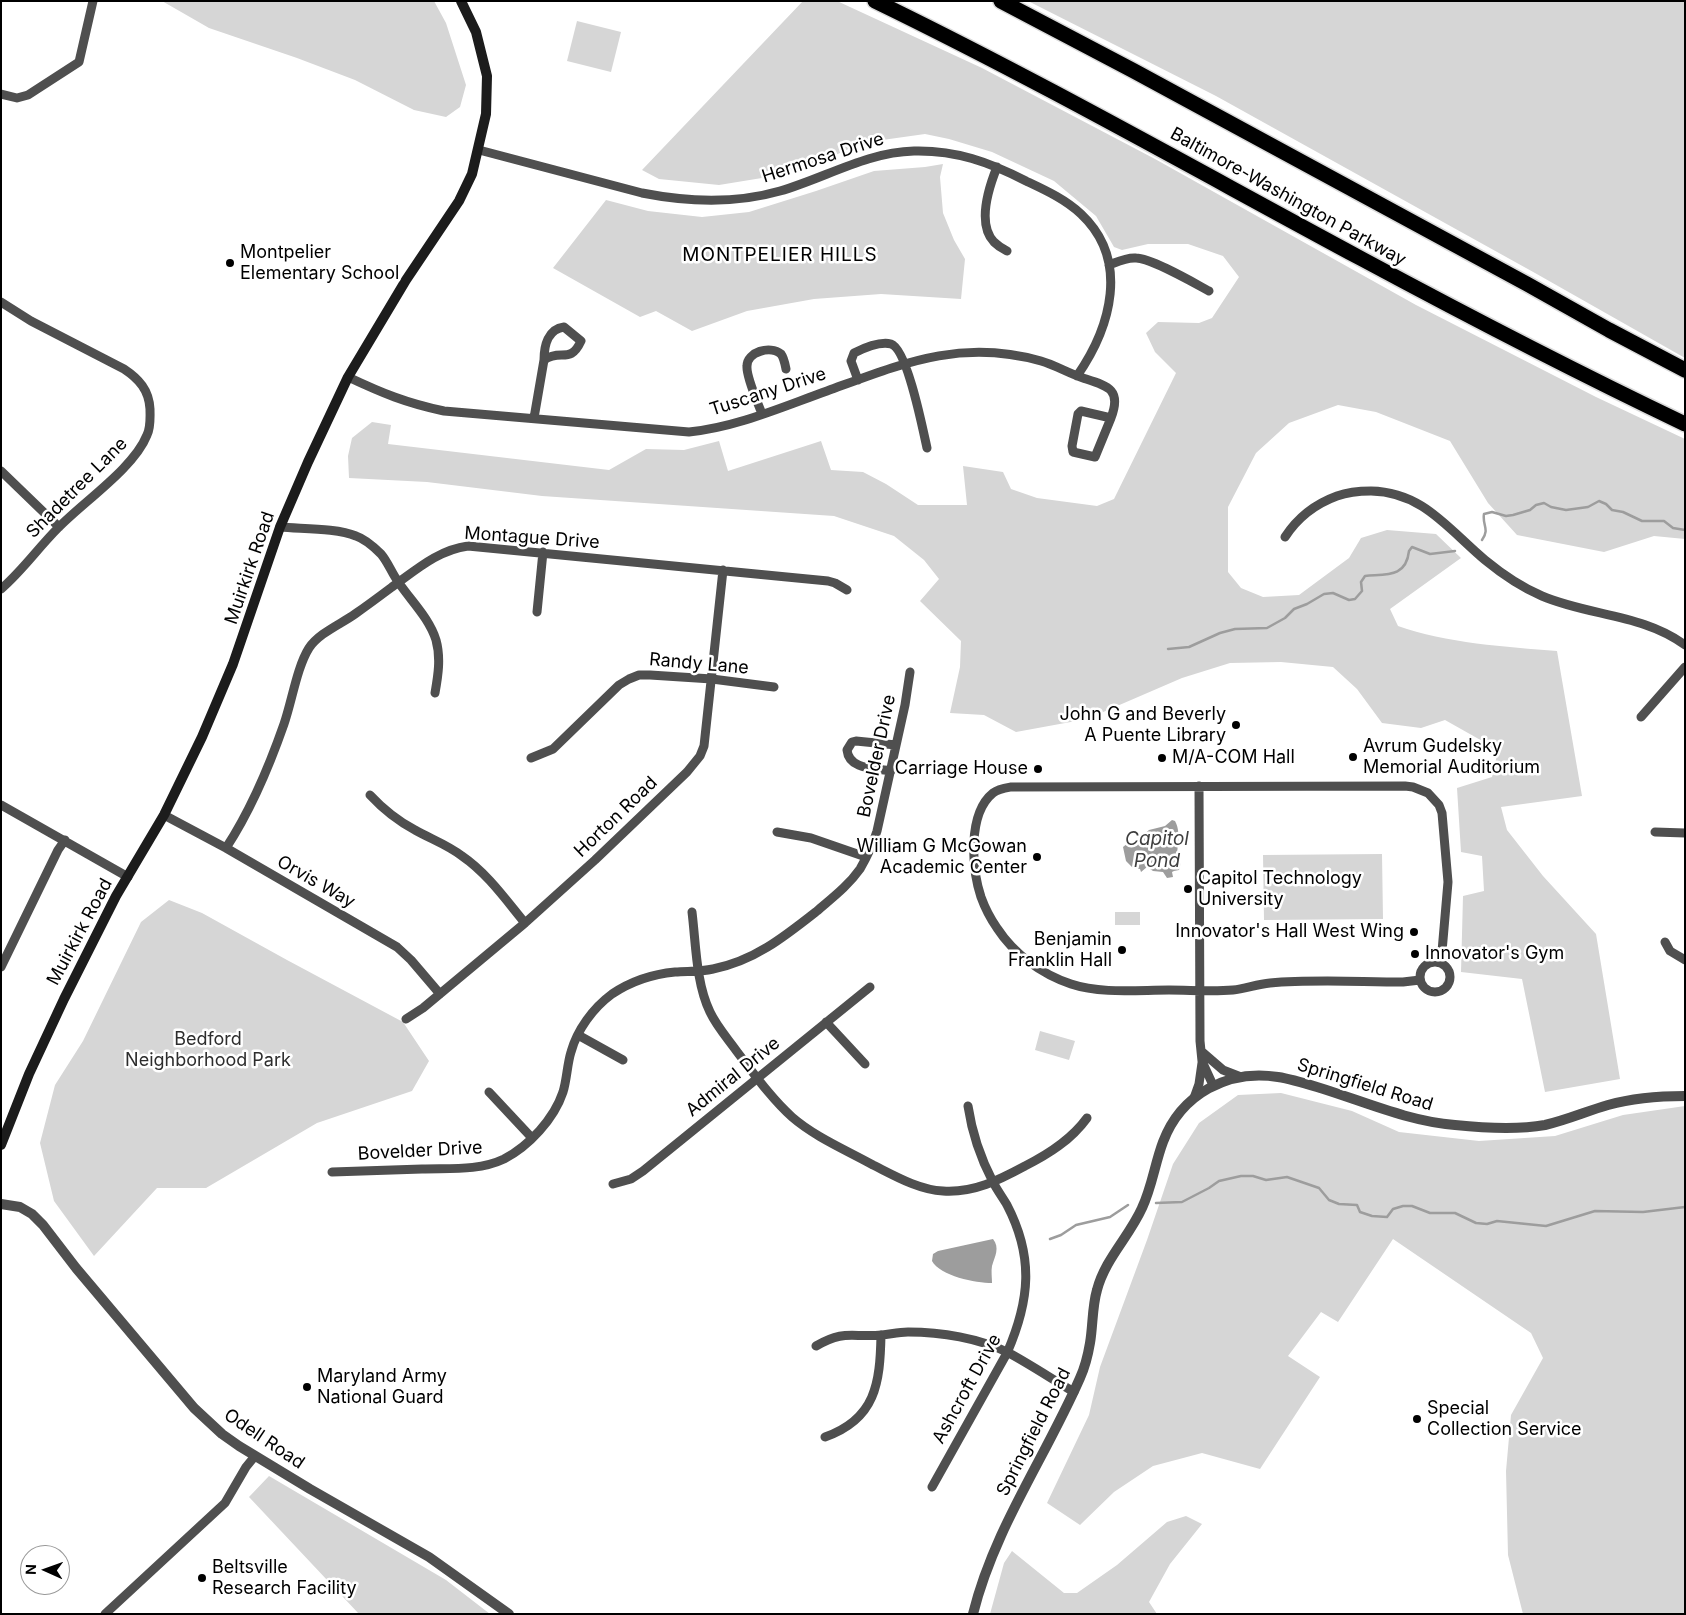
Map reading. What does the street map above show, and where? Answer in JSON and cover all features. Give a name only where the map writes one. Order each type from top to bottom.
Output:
[{"type":"highway","name":"Baltimore-Washington Parkway","points":[[875,1],[1114,124],[1505,335],[1685,424]]},
{"type":"highway","name":"Baltimore-Washington Parkway","points":[[1001,1],[1134,71],[1685,370]]},
{"type":"main road","name":"Muirkirk Road","points":[[1,1145],[29,1074],[60,1007],[116,896],[164,815],[202,737],[233,664],[280,527],[348,377],[406,280],[459,202],[472,174],[486,114],[487,76],[476,32],[460,1]]},
{"type":"street","points":[[1,94],[17,98],[28,95],[79,62],[93,1]]},
{"type":"street","name":"Hermosa Drive","points":[[479,150],[634,191],[687,200],[734,200],[781,191],[850,166],[898,152],[933,151],[960,154],[996,167],[1051,193],[1068,204],[1081,215],[1100,239],[1109,264],[1112,286],[1108,312],[1091,355],[1078,376]]},
{"type":"street","points":[[996,167],[988,194],[987,229],[994,242],[1007,251]]},
{"type":"street","points":[[1109,264],[1131,258],[1141,259],[1185,278],[1209,291]]},
{"type":"street","name":"Shadetree Lane","points":[[1,302],[31,321],[124,369],[137,378],[145,389],[150,402],[148,433],[143,444],[124,468],[58,527],[1,589]]},
{"type":"street","points":[[858,380],[852,367],[851,357],[854,353],[877,345],[890,344],[896,346],[906,363],[927,448]]},
{"type":"street","points":[[762,414],[747,370],[748,360],[754,354],[766,350],[777,352],[782,356],[786,369]]},
{"type":"street","name":"Tuscany Drive","points":[[348,377],[384,394],[414,405],[444,411],[689,432],[724,426],[762,414],[906,363],[948,354],[1004,353],[1041,361],[1110,390],[1115,395],[1116,402],[1111,418]]},
{"type":"street","points":[[534,418],[544,360]]},
{"type":"street","points":[[1081,411],[1111,418],[1094,457],[1073,452],[1072,446],[1078,414],[1081,411]]},
{"type":"street","points":[[1,471],[58,527]]},
{"type":"street","points":[[1284,537],[1304,514],[1331,498],[1355,492],[1396,494],[1420,504],[1486,560],[1525,588],[1541,596],[1573,607],[1631,620],[1656,628],[1685,645]]},
{"type":"street","points":[[280,527],[344,532],[357,536],[373,546],[382,555],[398,583],[425,617],[436,641],[438,662],[435,693]]},
{"type":"street","name":"Montague Drive","points":[[226,848],[264,776],[284,724],[309,648],[321,636],[431,560],[456,548],[468,546],[543,552],[828,581],[836,583],[847,590]]},
{"type":"street","points":[[537,612],[543,552]]},
{"type":"street","name":"Horton Road","points":[[406,1018],[440,994],[526,923],[695,764],[704,746],[723,570]]},
{"type":"street","points":[[1641,717],[1685,667]]},
{"type":"street","name":"Bovelder Drive","points":[[332,1172],[451,1169],[482,1166],[504,1158],[525,1145],[532,1138],[560,1101],[571,1051],[578,1035],[597,1006],[605,999],[622,988],[658,975],[712,969],[742,961],[778,942],[834,897],[855,875],[878,832],[910,672]]},
{"type":"street","name":"Randy Lane","points":[[530,758],[553,749],[618,685],[638,675],[712,680],[774,687]]},
{"type":"street","points":[[891,771],[853,763],[848,757],[847,750],[852,742],[856,741],[896,746]]},
{"type":"street","points":[[1194,1098],[1199,1084],[1202,1061],[1199,786]]},
{"type":"street","points":[[1420,980],[1280,982],[1233,990],[1092,988],[1062,981],[1040,970],[1013,948],[988,913],[979,889],[974,851],[978,817],[987,799],[999,790],[1011,787],[1413,787],[1428,793],[1439,805],[1442,812],[1448,872],[1448,895],[1441,963]]},
{"type":"street","points":[[370,795],[402,822],[448,846],[464,857],[490,882],[526,923]]},
{"type":"street","points":[[1,805],[128,877]]},
{"type":"street","name":"Orvis Way","points":[[164,815],[226,848],[397,947],[411,960],[440,994]]},
{"type":"street","points":[[777,832],[812,838],[866,857]]},
{"type":"street","points":[[1655,832],[1685,833]]},
{"type":"street","points":[[1,967],[58,850],[65,840]]},
{"type":"street","points":[[692,912],[699,971],[711,1014],[758,1079],[778,1104],[805,1127],[880,1168],[927,1190],[960,1191],[980,1188],[1054,1150],[1079,1129],[1087,1118]]},
{"type":"street","points":[[1665,942],[1670,951],[1685,960]]},
{"type":"street","points":[[1436,961],[1441,963],[1450,975],[1448,985],[1440,991],[1425,989],[1420,980],[1420,971],[1427,963],[1436,961]]},
{"type":"street","name":"Admiral Drive","points":[[613,1184],[630,1179],[643,1171],[870,987]]},
{"type":"street","points":[[826,1022],[865,1064]]},
{"type":"street","points":[[578,1035],[623,1060]]},
{"type":"street","points":[[1201,1051],[1223,1070],[1241,1078]]},
{"type":"street","points":[[1202,1061],[1213,1086]]},
{"type":"street","name":"Springfield Road","points":[[973,1614],[983,1578],[996,1545],[1074,1392],[1088,1353],[1096,1292],[1104,1271],[1142,1210],[1167,1132],[1176,1116],[1194,1098],[1213,1086],[1241,1078],[1278,1077],[1342,1094],[1410,1118],[1440,1124],[1471,1127],[1516,1128],[1555,1123],[1607,1105],[1629,1100],[1657,1096],[1685,1096]]},
{"type":"street","points":[[489,1092],[532,1138]]},
{"type":"street","name":"Ashcroft Drive","points":[[932,1486],[1007,1353],[1017,1330],[1025,1289],[1026,1267],[1024,1252],[1016,1225],[993,1182],[975,1139],[968,1106]]},
{"type":"street","name":"Odell Road","points":[[1,1204],[20,1207],[32,1214],[43,1225],[76,1268],[194,1408],[222,1434],[255,1456],[429,1557],[509,1614]]},
{"type":"street","points":[[816,1346],[829,1339],[843,1335],[881,1335],[908,1332],[953,1336],[984,1344],[1007,1353],[1074,1392]]},
{"type":"street","points":[[825,1437],[852,1423],[872,1400],[879,1376],[881,1335]]},
{"type":"street","points":[[105,1614],[225,1503],[246,1467],[255,1456]]},
{"type":"green space","points":[[162,1],[434,1],[446,23],[466,85],[460,107],[446,117],[414,110],[355,80],[209,28]]},
{"type":"green space","points":[[803,1],[837,1],[982,68],[1155,159],[1416,305],[1596,397],[1685,439],[1685,539],[1654,536],[1604,552],[1517,535],[1488,503],[1450,441],[1376,412],[1338,405],[1289,423],[1256,453],[1228,507],[1228,572],[1241,588],[1263,597],[1299,595],[1349,558],[1361,538],[1387,530],[1436,534],[1461,558],[1390,609],[1398,626],[1436,637],[1497,646],[1557,651],[1582,796],[1501,807],[1507,830],[1543,876],[1596,934],[1620,1079],[1545,1092],[1522,979],[1461,972],[1463,896],[1484,891],[1482,856],[1461,852],[1457,788],[1492,777],[1497,755],[1484,742],[1445,720],[1421,728],[1382,723],[1357,689],[1333,667],[1281,662],[1230,663],[1182,678],[1087,719],[1016,732],[984,715],[950,713],[960,667],[961,641],[920,601],[939,579],[924,560],[894,536],[834,516],[542,496],[427,482],[349,478],[348,456],[352,438],[372,422],[391,425],[388,444],[609,470],[646,449],[684,450],[719,441],[728,471],[821,441],[831,470],[863,472],[886,484],[918,505],[967,505],[963,466],[1003,472],[1011,489],[1037,498],[1097,506],[1114,499],[1176,373],[1155,352],[1146,333],[1158,322],[1199,323],[1212,318],[1239,277],[1223,256],[1188,244],[1148,244],[1122,250],[1114,247],[1096,216],[1054,181],[992,152],[925,134],[861,143],[823,161],[768,177],[719,185],[659,179],[642,170]]},
{"type":"green space","points":[[1028,1],[1685,1],[1685,358],[1216,96]]},
{"type":"green space","points":[[577,21],[621,32],[611,72],[567,61]]},
{"type":"green space","points":[[943,164],[940,177],[943,213],[954,240],[965,259],[961,299],[881,294],[814,299],[747,311],[692,331],[656,311],[640,317],[553,268],[606,200],[648,211],[702,217],[749,212],[874,171]]},
{"type":"green space","points":[[1382,854],[1383,919],[1264,920],[1263,855]]},
{"type":"green space","name":"Bedford Neighborhood Park","points":[[169,900],[202,913],[403,1022],[429,1061],[412,1091],[317,1123],[206,1188],[157,1188],[94,1256],[54,1201],[40,1143],[55,1085],[83,1041],[141,922]]},
{"type":"green space","points":[[1115,912],[1140,912],[1140,925],[1115,925]]},
{"type":"green space","points":[[1040,1031],[1075,1041],[1069,1060],[1035,1050]]},
{"type":"green space","points":[[1281,1093],[1352,1111],[1399,1132],[1479,1141],[1555,1136],[1623,1115],[1685,1106],[1685,1614],[1523,1614],[1508,1555],[1506,1471],[1511,1415],[1543,1358],[1531,1333],[1393,1239],[1338,1322],[1321,1312],[1288,1356],[1320,1377],[1260,1469],[1202,1453],[1153,1466],[1114,1492],[1080,1525],[1047,1503],[1089,1415],[1100,1367],[1173,1164],[1199,1123],[1238,1095]]},
{"type":"green space","points":[[269,1476],[446,1580],[490,1614],[359,1614],[249,1497]]},
{"type":"green space","points":[[1186,1516],[1202,1524],[1170,1564],[1149,1602],[1157,1614],[990,1614],[1004,1563],[1012,1551],[1064,1593],[1077,1593],[1117,1565],[1167,1522]]},
{"type":"water","name":"Capitol Pond","points":[[1172,820],[1175,821],[1178,832],[1177,853],[1181,862],[1179,870],[1172,872],[1173,877],[1167,878],[1163,872],[1153,871],[1147,867],[1141,872],[1140,869],[1133,868],[1126,861],[1123,847],[1139,839],[1149,830],[1165,826]]},
{"type":"water","points":[[993,1239],[997,1249],[992,1268],[992,1283],[977,1282],[950,1275],[942,1271],[932,1261],[933,1254],[938,1251]]},
{"type":"waterway","points":[[1482,540],[1486,530],[1484,514],[1492,512],[1506,516],[1513,515],[1544,503],[1551,507],[1566,510],[1588,507],[1599,501],[1606,504],[1612,510],[1623,512],[1642,521],[1664,521],[1673,528],[1685,530]]},
{"type":"waterway","points":[[1168,649],[1189,647],[1220,633],[1235,629],[1267,628],[1285,618],[1294,609],[1324,594],[1333,593],[1349,600],[1355,599],[1362,591],[1361,582],[1365,576],[1394,573],[1399,570],[1404,566],[1412,547],[1430,554],[1455,551]]},
{"type":"waterway","points":[[1156,1203],[1182,1202],[1219,1181],[1241,1176],[1253,1176],[1266,1180],[1287,1177],[1319,1188],[1329,1200],[1339,1204],[1357,1205],[1360,1212],[1372,1216],[1387,1217],[1393,1209],[1412,1206],[1430,1213],[1455,1213],[1476,1223],[1487,1224],[1497,1221],[1546,1226],[1595,1211],[1643,1212],[1685,1207]]},
{"type":"waterway","points":[[1050,1239],[1061,1235],[1076,1225],[1110,1217],[1128,1205]]},
{"type":"place","name":"Montpelier Elementary School","points":[[230,263]]},
{"type":"place","name":"John G and Beverly A Puente Library","points":[[1236,725]]},
{"type":"place","name":"Avrum Gudelsky Memorial Auditorium","points":[[1353,757]]},
{"type":"place","name":"M/A-COM Hall","points":[[1162,758]]},
{"type":"place","name":"Carriage House","points":[[1038,769]]},
{"type":"place","name":"William G McGowan Academic Center","points":[[1037,857]]},
{"type":"place","name":"Capitol Technology University","points":[[1188,889]]},
{"type":"place","name":"Innovator's Hall West Wing","points":[[1414,932]]},
{"type":"place","name":"Benjamin Franklin Hall","points":[[1122,950]]},
{"type":"place","name":"Innovator's Gym","points":[[1415,954]]},
{"type":"place","name":"Maryland Army National Guard","points":[[307,1387]]},
{"type":"place","name":"Special Collection Service","points":[[1417,1419]]},
{"type":"place","name":"Beltsville Research Facility","points":[[202,1578]]},
{"type":"district","name":"MONTPELIER HILLS","points":[[780,255]]}]
